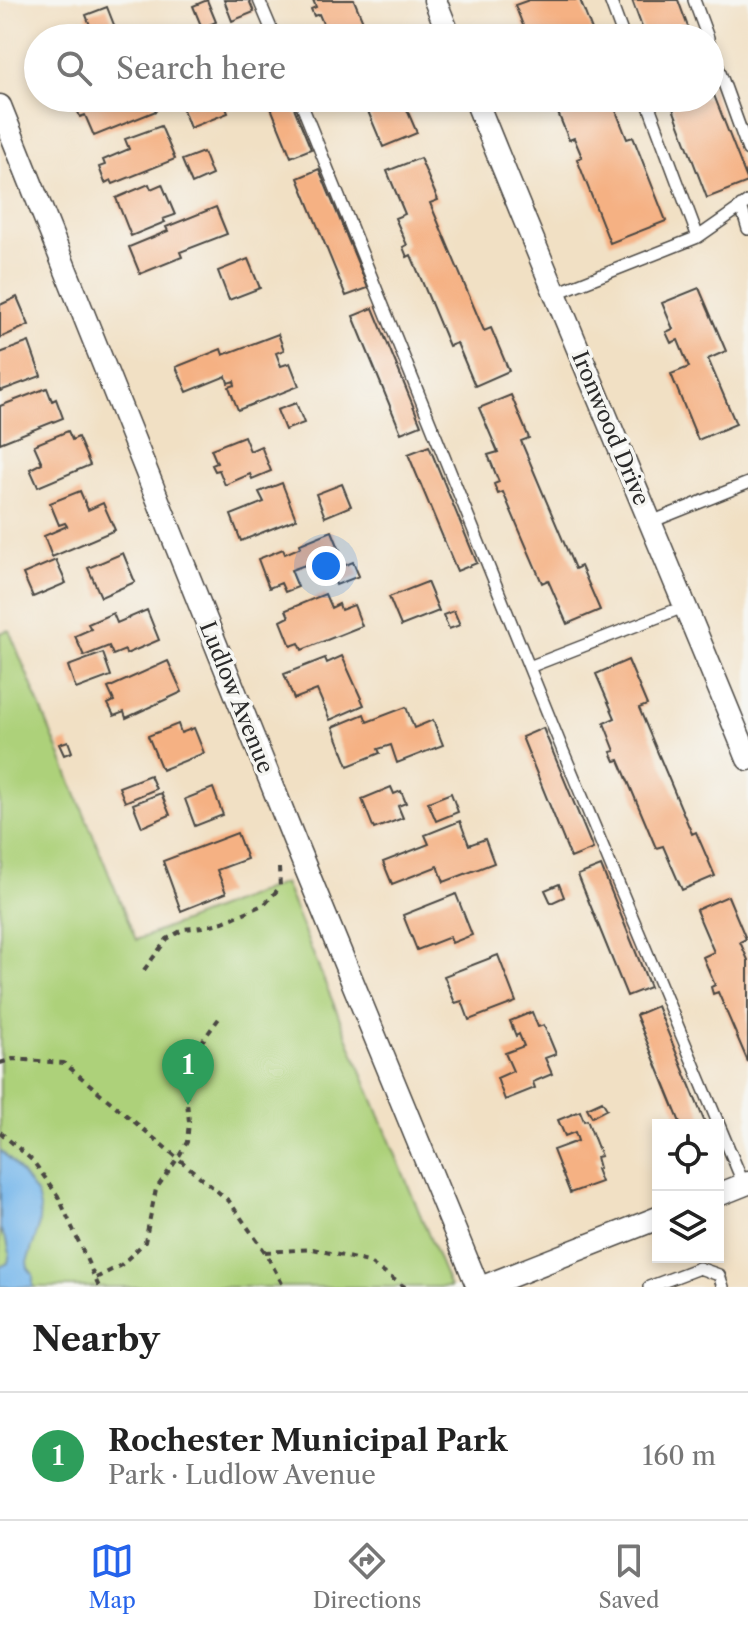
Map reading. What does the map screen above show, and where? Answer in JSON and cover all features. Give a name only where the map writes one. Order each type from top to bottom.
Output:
[{"type":"street","points":[[435,0],[444,24]]},
{"type":"street","name":"Ludlow Avenue","points":[[0,106],[297,847],[480,1287]]},
{"type":"street","name":"Ironwood Drive","points":[[481,112],[748,759]]},
{"type":"street","points":[[724,1193],[746,1184]]},
{"type":"street","points":[[480,1287],[652,1220]]},
{"type":"lane","points":[[259,0],[269,24]]},
{"type":"lane","points":[[610,0],[619,24]]},
{"type":"lane","points":[[694,0],[703,24]]},
{"type":"lane","points":[[724,84],[748,150]]},
{"type":"lane","points":[[305,112],[529,667],[746,1184]]},
{"type":"lane","points":[[651,112],[698,237]]},
{"type":"lane","points":[[554,294],[698,237],[745,204],[748,229]]},
{"type":"lane","points":[[651,522],[748,483]]},
{"type":"lane","points":[[529,667],[686,606]]},
{"type":"lane","points":[[649,1287],[699,1268],[719,1275],[723,1287]]},
{"type":"path","points":[[144,970],[167,939],[184,929],[223,922],[265,904],[280,887],[280,871],[275,857]]},
{"type":"path","points":[[96,1278],[121,1265],[145,1242],[156,1189],[187,1142],[189,1122],[184,1071],[220,1017]]},
{"type":"path","points":[[0,1063],[13,1059],[64,1063],[229,1201],[265,1252],[284,1287]]},
{"type":"path","points":[[0,1132],[33,1161],[58,1196],[99,1287]]},
{"type":"path","points":[[265,1252],[313,1249],[368,1262],[405,1287]]},
{"type":"green space","points":[[9,630],[136,940],[284,883],[450,1287],[0,1287],[0,633]]},
{"type":"water","points":[[0,1150],[37,1195],[40,1208],[38,1230],[27,1262],[33,1274],[33,1287],[0,1287],[0,1267],[8,1263],[10,1253],[0,1229]]},
{"type":"building","points":[[207,0],[216,22],[200,24],[193,6]]},
{"type":"building","points":[[224,0],[249,0],[254,12],[232,21]]},
{"type":"building","points":[[313,0],[354,0],[364,24],[323,24],[319,14],[314,16],[311,9],[316,7]]},
{"type":"building","points":[[529,0],[580,0],[589,24],[522,24],[515,5]]},
{"type":"building","points":[[632,0],[678,0],[687,24],[641,24]]},
{"type":"building","points":[[107,7],[114,24],[90,24],[86,15]]},
{"type":"building","points":[[78,112],[154,112],[94,136],[85,115],[80,117]]},
{"type":"building","points":[[184,112],[228,112],[228,113],[190,128]]},
{"type":"building","points":[[273,112],[296,112],[311,149],[291,157]]},
{"type":"building","points":[[368,112],[408,112],[417,133],[383,147]]},
{"type":"building","points":[[558,112],[616,112],[627,139],[633,137],[666,221],[610,243],[577,159],[582,157],[574,138],[569,140]]},
{"type":"building","points":[[674,112],[721,112],[748,182],[707,198]]},
{"type":"building","points":[[161,126],[175,159],[113,184],[111,180],[105,183],[99,167],[105,165],[103,160],[129,149],[125,139]]},
{"type":"building","points":[[203,152],[212,175],[192,184],[182,160]]},
{"type":"building","points":[[420,158],[438,200],[430,203],[484,331],[491,328],[509,371],[475,386],[457,343],[449,346],[411,255],[407,257],[403,247],[407,245],[395,218],[405,214],[387,171]]},
{"type":"building","points":[[319,169],[368,288],[346,296],[298,178]]},
{"type":"building","points":[[149,184],[151,189],[162,184],[175,215],[131,236],[116,198]]},
{"type":"building","points":[[216,207],[227,234],[180,252],[182,257],[140,274],[129,247],[168,231],[166,227]]},
{"type":"building","points":[[248,259],[260,288],[229,300],[218,271]]},
{"type":"building","points":[[699,288],[726,351],[708,359],[736,424],[698,440],[671,374],[689,367],[678,340],[671,343],[666,332],[673,329],[662,303]]},
{"type":"building","points":[[17,297],[29,325],[0,338],[0,305]]},
{"type":"building","points":[[373,308],[421,425],[401,433],[353,316]]},
{"type":"building","points":[[278,334],[284,350],[276,353],[281,366],[290,363],[299,386],[238,410],[229,387],[235,385],[234,381],[228,383],[226,376],[187,392],[176,367],[221,349],[223,355]]},
{"type":"building","points":[[29,342],[41,376],[0,391],[0,353]]},
{"type":"building","points":[[47,388],[52,401],[56,399],[63,418],[0,443],[0,406]]},
{"type":"building","points":[[511,395],[529,438],[521,441],[575,569],[581,566],[600,610],[567,624],[548,580],[542,583],[503,492],[498,494],[494,484],[499,482],[488,455],[498,452],[479,408]]},
{"type":"building","points":[[296,403],[304,423],[285,430],[277,410]]},
{"type":"building","points":[[68,431],[72,440],[78,437],[90,465],[38,487],[30,469],[42,463],[34,445]]},
{"type":"building","points":[[244,436],[250,451],[261,446],[271,471],[252,479],[250,474],[225,485],[219,470],[215,471],[212,465],[217,463],[211,449]]},
{"type":"building","points":[[429,446],[477,563],[457,571],[408,454]]},
{"type":"building","points":[[282,483],[296,519],[241,541],[231,515],[264,502],[259,492]]},
{"type":"building","points":[[342,484],[351,506],[325,517],[316,494]]},
{"type":"building","points":[[80,491],[88,510],[103,503],[115,530],[52,557],[44,536],[67,526],[65,523],[59,525],[50,503]]},
{"type":"building","points":[[332,531],[343,558],[311,570],[308,564],[291,570],[298,587],[285,592],[281,583],[269,588],[258,559],[283,549],[285,554]]},
{"type":"building","points":[[123,553],[135,582],[101,597],[88,568]]},
{"type":"building","points":[[56,560],[66,583],[33,597],[23,574]]},
{"type":"building","points":[[353,562],[359,576],[336,585],[331,571]]},
{"type":"building","points":[[427,582],[439,611],[401,626],[389,597]]},
{"type":"building","points":[[325,594],[331,608],[339,604],[341,610],[354,605],[362,626],[302,650],[299,643],[291,646],[281,621],[289,617],[286,610]]},
{"type":"building","points":[[147,610],[159,640],[126,654],[125,650],[113,655],[109,646],[84,656],[75,636],[91,629],[88,624],[113,613],[117,623]]},
{"type":"building","points":[[454,611],[460,625],[449,629],[443,615]]},
{"type":"building","points":[[103,653],[111,676],[76,689],[68,666]]},
{"type":"building","points":[[342,656],[364,705],[330,720],[317,690],[294,699],[284,674],[325,658],[327,663]]},
{"type":"building","points":[[628,660],[647,705],[639,708],[692,834],[696,832],[715,876],[682,890],[663,846],[656,848],[619,760],[615,761],[611,752],[615,751],[604,723],[615,718],[596,674]]},
{"type":"building","points":[[168,661],[182,692],[126,718],[124,712],[114,716],[108,704],[114,701],[108,688]]},
{"type":"building","points":[[406,707],[414,728],[433,720],[443,745],[397,763],[391,745],[348,766],[333,727],[364,714],[367,722]]},
{"type":"building","points":[[178,724],[181,733],[194,728],[204,753],[162,770],[148,736]]},
{"type":"building","points":[[543,728],[593,849],[571,858],[522,737]]},
{"type":"building","points":[[68,741],[72,752],[64,755],[59,744]]},
{"type":"building","points":[[150,775],[156,789],[125,802],[119,787]]},
{"type":"building","points":[[391,787],[394,794],[401,791],[406,803],[398,806],[403,818],[374,829],[362,799]]},
{"type":"building","points":[[213,788],[223,815],[195,826],[185,799]]},
{"type":"building","points":[[161,793],[170,815],[142,827],[133,804]]},
{"type":"building","points":[[451,793],[458,812],[436,821],[428,802]]},
{"type":"building","points":[[460,821],[469,845],[485,839],[494,863],[444,882],[438,866],[392,884],[383,862],[429,844],[425,835]]},
{"type":"building","points":[[237,833],[247,859],[217,870],[226,893],[181,911],[163,861]]},
{"type":"building","points":[[601,866],[650,987],[627,996],[578,875]]},
{"type":"building","points":[[559,884],[564,897],[551,903],[545,890]]},
{"type":"building","points":[[456,894],[472,935],[452,943],[450,937],[417,950],[403,915]]},
{"type":"building","points":[[728,896],[746,939],[740,942],[748,960],[748,1062],[718,992],[713,994],[711,987],[715,985],[703,957],[714,952],[696,910]]},
{"type":"building","points":[[498,955],[516,1002],[469,1020],[462,1001],[455,1003],[444,976]]},
{"type":"building","points":[[657,1006],[704,1119],[679,1119],[636,1015]]},
{"type":"building","points":[[532,1012],[538,1027],[544,1025],[556,1054],[545,1058],[552,1074],[533,1082],[535,1088],[505,1100],[497,1078],[513,1071],[505,1053],[524,1046],[510,1021]]},
{"type":"building","points":[[602,1101],[607,1109],[592,1117],[587,1108]]},
{"type":"building","points":[[580,1111],[584,1121],[587,1120],[601,1156],[596,1157],[599,1168],[596,1169],[601,1182],[570,1193],[553,1150],[578,1141],[575,1132],[565,1136],[558,1120]]},
{"type":"place","name":"Rochester Municipal Park","points":[[188,1105]]}]
